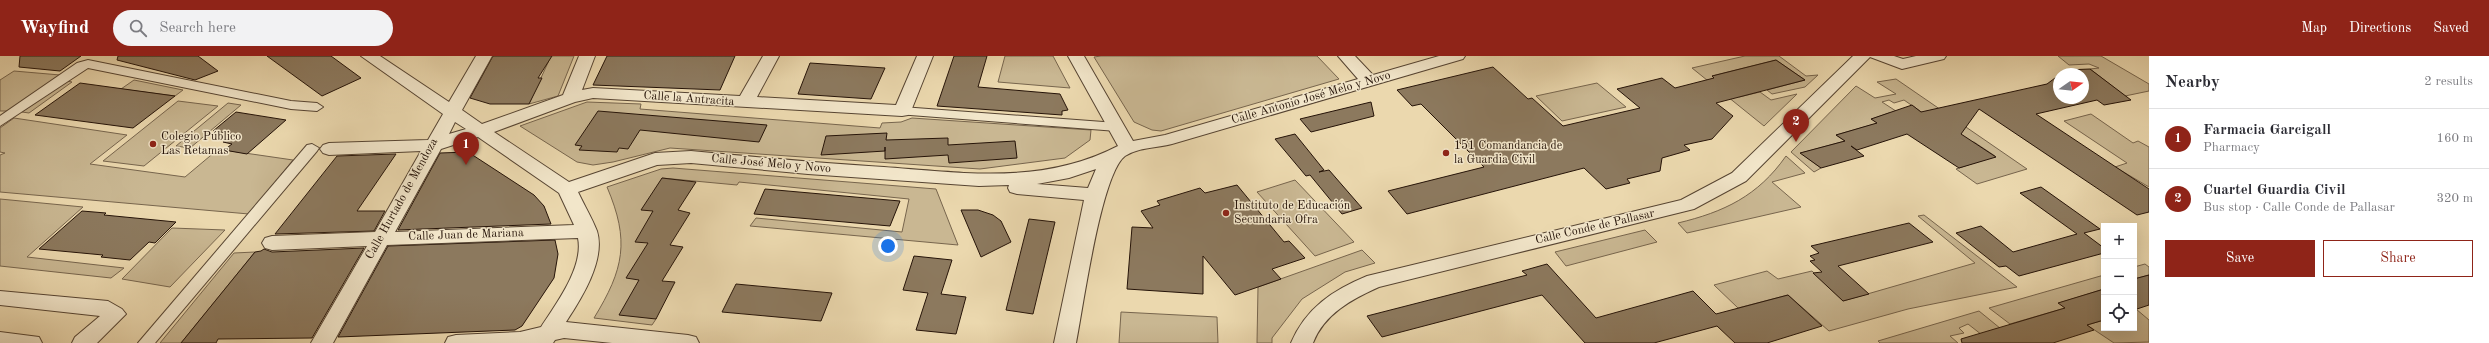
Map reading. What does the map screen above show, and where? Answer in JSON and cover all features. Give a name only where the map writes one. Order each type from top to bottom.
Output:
[{"type":"street","points":[[369,56],[482,130],[567,189],[587,231],[589,242],[586,261],[576,290],[544,339]]},
{"type":"street","name":"Calle Hurtado de Mendoza","points":[[322,343],[484,56]]},
{"type":"street","points":[[570,98],[588,56]]},
{"type":"street","points":[[745,103],[771,56]]},
{"type":"street","points":[[924,56],[902,111],[1117,128]]},
{"type":"street","points":[[1065,343],[1095,195],[1102,173],[1121,151],[1117,128],[1076,56]]},
{"type":"street","points":[[1346,56],[1370,81]]},
{"type":"street","name":"Calle Antonio José Melo y Novo","points":[[979,180],[1030,179],[1069,172],[1121,151],[1166,140],[1457,56]]},
{"type":"street","name":"Calle Conde de Pallasar","points":[[1302,343],[1315,320],[1330,305],[1351,290],[1374,281],[1648,215],[1687,204],[1714,192],[1739,177],[1862,56]]},
{"type":"street","points":[[1877,56],[1902,64],[1938,56]]},
{"type":"street","points":[[4,118],[81,66],[88,64],[291,105],[317,108]]},
{"type":"street","name":"Calle la Antracita","points":[[320,148],[433,145],[482,130],[570,98],[593,93],[902,111]]},
{"type":"street","name":"Calle Antonio José Melo y Novo","points":[[1117,128],[1166,140]]},
{"type":"street","points":[[146,343],[320,148]]},
{"type":"street","name":"Calle José Melo y Novo","points":[[567,189],[655,159],[691,157],[808,168],[979,180]]},
{"type":"street","points":[[979,180],[1009,187],[1095,195]]},
{"type":"street","name":"Calle Juan de Mariana","points":[[272,243],[587,231]]},
{"type":"street","points":[[0,298],[108,309],[115,314],[83,343]]},
{"type":"street","points":[[456,343],[544,339],[564,330],[688,343]]},
{"type":"street","points":[[0,340],[31,343]]},
{"type":"shaded area","points":[[551,56],[574,56],[558,96],[529,104]]},
{"type":"shaded area","points":[[1005,56],[1053,56],[1070,88],[998,82]]},
{"type":"shaded area","points":[[1317,56],[1339,79],[1161,131],[1152,130],[1134,122],[1094,57]]},
{"type":"shaded area","points":[[1745,56],[1779,56],[1806,76],[1818,75],[1805,87],[1772,94],[1767,90],[1805,80],[1776,60],[1712,76],[1739,97],[1760,92],[1771,100],[1797,94],[1764,126],[1692,68]]},
{"type":"shaded area","points":[[2058,56],[2101,56],[2149,84],[2149,91],[2125,96],[2090,69],[2099,68],[2089,64],[2069,65]]},
{"type":"shaded area","points":[[14,71],[60,75],[11,111],[0,111],[0,80]]},
{"type":"shaded area","points":[[1896,79],[2027,169],[1977,184],[1956,169],[1995,156],[1974,142],[1961,146],[1959,138],[1904,100],[1894,103],[1889,100],[1882,102],[1899,113],[1893,115],[1889,113],[1872,119],[1878,123],[1836,135],[1845,141],[1801,153],[1821,168],[1814,172],[1791,152],[1856,86],[1875,98],[1896,94],[1877,82]]},
{"type":"shaded area","points":[[134,80],[183,90],[175,96],[121,89]]},
{"type":"shaded area","points":[[67,81],[72,82],[29,113],[22,112]]},
{"type":"shaded area","points":[[1597,83],[1626,107],[1562,121],[1536,96]]},
{"type":"shaded area","points":[[178,101],[218,106],[144,166],[103,161]]},
{"type":"shaded area","points":[[587,102],[641,104],[640,109],[880,128],[882,123],[901,122],[912,118],[1091,130],[1090,140],[1065,158],[980,169],[670,148],[613,162],[593,165],[577,162],[520,126]]},
{"type":"shaded area","points":[[228,103],[241,105],[190,148],[176,146]]},
{"type":"shaded area","points":[[2091,114],[2133,143],[2138,141],[2149,147],[2149,187],[2115,167],[2127,163],[2064,121]]},
{"type":"shaded area","points":[[14,118],[127,135],[90,164],[185,177],[216,151],[222,153],[224,150],[293,160],[249,214],[0,192],[0,155],[5,153],[0,152],[0,128]]},
{"type":"shaded area","points":[[1786,156],[1805,173],[1772,182],[1801,207],[1687,233],[1678,223],[1695,219],[1725,208],[1752,192],[1764,182]]},
{"type":"shaded area","points":[[673,168],[936,189],[958,245],[750,226],[756,218],[902,232],[909,199],[739,182],[737,185],[662,178],[653,211],[648,243],[656,319],[652,325],[594,318],[612,284],[620,254],[621,239],[619,223],[607,187],[661,169]]},
{"type":"shaded area","points":[[1295,180],[1354,242],[1315,256],[1257,192]]},
{"type":"shaded area","points":[[0,199],[83,207],[27,257],[124,268],[111,278],[0,266]]},
{"type":"shaded area","points":[[1924,215],[2017,287],[1908,309],[1829,331],[1788,295],[1738,308],[1714,285],[1767,271],[1778,279],[1812,271],[1843,301],[1975,263],[1918,216]]},
{"type":"shaded area","points":[[172,228],[225,230],[170,287],[122,279]]},
{"type":"shaded area","points":[[1645,230],[1657,242],[1566,266],[1555,252]]},
{"type":"shaded area","points":[[1362,250],[1375,263],[1345,272],[1302,299],[1272,338],[1272,343],[1257,343],[1258,287]]},
{"type":"shaded area","points":[[255,252],[181,343],[160,343],[234,253]]},
{"type":"shaded area","points":[[2145,264],[2149,267],[2149,275],[2137,278],[2137,266]]},
{"type":"shaded area","points":[[2101,276],[2101,290],[2059,303],[2065,308],[2010,324],[1989,308]]},
{"type":"shaded area","points":[[2137,310],[2149,320],[2149,342],[2114,343],[2087,325],[2101,321],[2101,331],[2137,331]]},
{"type":"shaded area","points":[[1979,311],[2006,333],[1991,342],[1968,324],[1959,328],[1964,333],[1950,336],[1958,343],[1880,343],[1878,341]]},
{"type":"shaded area","points":[[1121,312],[1217,317],[1218,343],[1119,343]]},
{"type":"building","points":[[20,56],[81,56],[60,71],[19,67]]},
{"type":"building","points":[[118,56],[198,56],[218,71],[195,80],[117,60]]},
{"type":"building","points":[[267,56],[331,56],[361,78],[322,96]]},
{"type":"building","points":[[493,56],[552,56],[538,78],[542,78],[529,104],[490,104],[470,98]]},
{"type":"building","points":[[607,56],[735,56],[720,90],[593,85]]},
{"type":"building","points":[[954,56],[987,56],[978,87],[1060,94],[1068,110],[1062,111],[1062,115],[937,106]]},
{"type":"building","points":[[1776,60],[1805,80],[1716,103],[1733,116],[1712,139],[1684,145],[1690,150],[1662,158],[1660,171],[1627,179],[1630,183],[1606,189],[1584,168],[1407,214],[1388,191],[1484,167],[1421,104],[1412,106],[1397,90],[1493,67],[1528,99],[1532,98],[1563,126],[1640,108],[1617,89],[1662,78],[1675,88],[1714,78],[1712,76]]},
{"type":"building","points":[[810,63],[885,68],[871,99],[798,94]]},
{"type":"building","points":[[2089,69],[2131,100],[2104,105],[2097,100],[2089,102]]},
{"type":"building","points":[[2053,80],[2053,104],[2080,104],[2036,114],[2149,189],[2149,212],[2137,215],[1979,109],[1961,134],[1996,157],[1959,168],[1907,134],[1857,150],[1851,146],[1864,156],[1821,168],[1800,153],[1845,141],[1836,135],[1877,123],[1871,119],[1912,105],[1921,112],[2047,84]]},
{"type":"building","points":[[80,83],[175,96],[133,128],[35,115]]},
{"type":"building","points":[[1371,102],[1374,116],[1311,132],[1300,119]]},
{"type":"building","points":[[598,111],[767,125],[759,142],[640,130],[628,149],[619,148],[617,152],[579,150],[582,146],[575,145]]},
{"type":"building","points":[[236,112],[286,120],[247,154],[224,150],[232,144],[223,142],[234,134],[213,131]]},
{"type":"building","points":[[887,133],[886,140],[948,138],[948,145],[1015,141],[1017,158],[949,163],[948,155],[885,159],[885,151],[821,155],[826,136]]},
{"type":"building","points":[[1295,134],[1324,170],[1319,172],[1329,170],[1362,208],[1342,214],[1310,175],[1306,176],[1275,139]]},
{"type":"building","points":[[468,152],[534,195],[544,206],[551,224],[398,230],[440,153]]},
{"type":"building","points":[[396,154],[357,211],[385,211],[374,231],[275,234],[337,156]]},
{"type":"building","points":[[662,178],[696,182],[678,210],[690,213],[670,245],[683,247],[662,281],[675,282],[656,319],[619,315],[639,280],[626,278],[648,243],[635,242],[653,211],[641,210]]},
{"type":"building","points":[[1237,185],[1284,242],[1289,241],[1305,258],[1272,269],[1281,279],[1235,295],[1203,256],[1203,294],[1127,289],[1132,227],[1153,228],[1141,211],[1160,205],[1157,201],[1200,188],[1205,193]]},
{"type":"building","points":[[2041,187],[2100,229],[2084,233],[2101,246],[2101,254],[2019,276],[2006,266],[1999,267],[1956,233],[1981,226],[2013,252],[2077,234],[2020,193]]},
{"type":"building","points":[[765,189],[900,201],[890,226],[754,214]]},
{"type":"building","points":[[961,210],[978,210],[993,215],[1001,221],[1011,242],[981,257]]},
{"type":"building","points":[[82,211],[106,213],[104,215],[176,222],[155,243],[149,242],[130,260],[101,257],[103,255],[39,249]]},
{"type":"building","points":[[1029,219],[1055,222],[1033,314],[1006,310]]},
{"type":"building","points":[[1909,223],[1933,242],[1838,266],[1869,294],[1843,301],[1813,273],[1822,272],[1810,261],[1815,260],[1810,256],[1819,253],[1811,246]]},
{"type":"building","points":[[555,240],[558,254],[554,278],[522,326],[515,330],[338,337],[388,246]]},
{"type":"building","points":[[364,248],[312,338],[218,339],[216,343],[181,343],[255,252],[264,249],[272,252]]},
{"type":"building","points":[[914,256],[952,260],[941,294],[966,297],[956,334],[916,330],[928,293],[903,290]]},
{"type":"building","points":[[1547,264],[1596,318],[1693,291],[1716,314],[1788,295],[1822,326],[1767,343],[1735,343],[1717,326],[1654,343],[1585,343],[1542,295],[1382,337],[1367,316],[1527,275],[1522,271]]},
{"type":"building","points":[[2149,275],[2149,305],[2137,309],[2137,295],[2137,278]]},
{"type":"building","points":[[736,284],[832,293],[821,321],[722,312]]},
{"type":"building","points":[[2101,290],[2101,321],[2087,325],[2094,330],[2053,343],[1962,343],[1961,339],[2065,308],[2058,303]]},
{"type":"place","name":"Cuartel Guardia Civil","points":[[1796,142]]},
{"type":"place","name":"Colegio Público Las Retamas","points":[[153,144]]},
{"type":"place","name":"151 Comandancia de la Guardia Civil","points":[[1446,153]]},
{"type":"place","name":"Farmacia Garcigall","points":[[466,165]]},
{"type":"place","name":"Instituto de Educación Secundaria Ofra","points":[[1226,213]]}]
